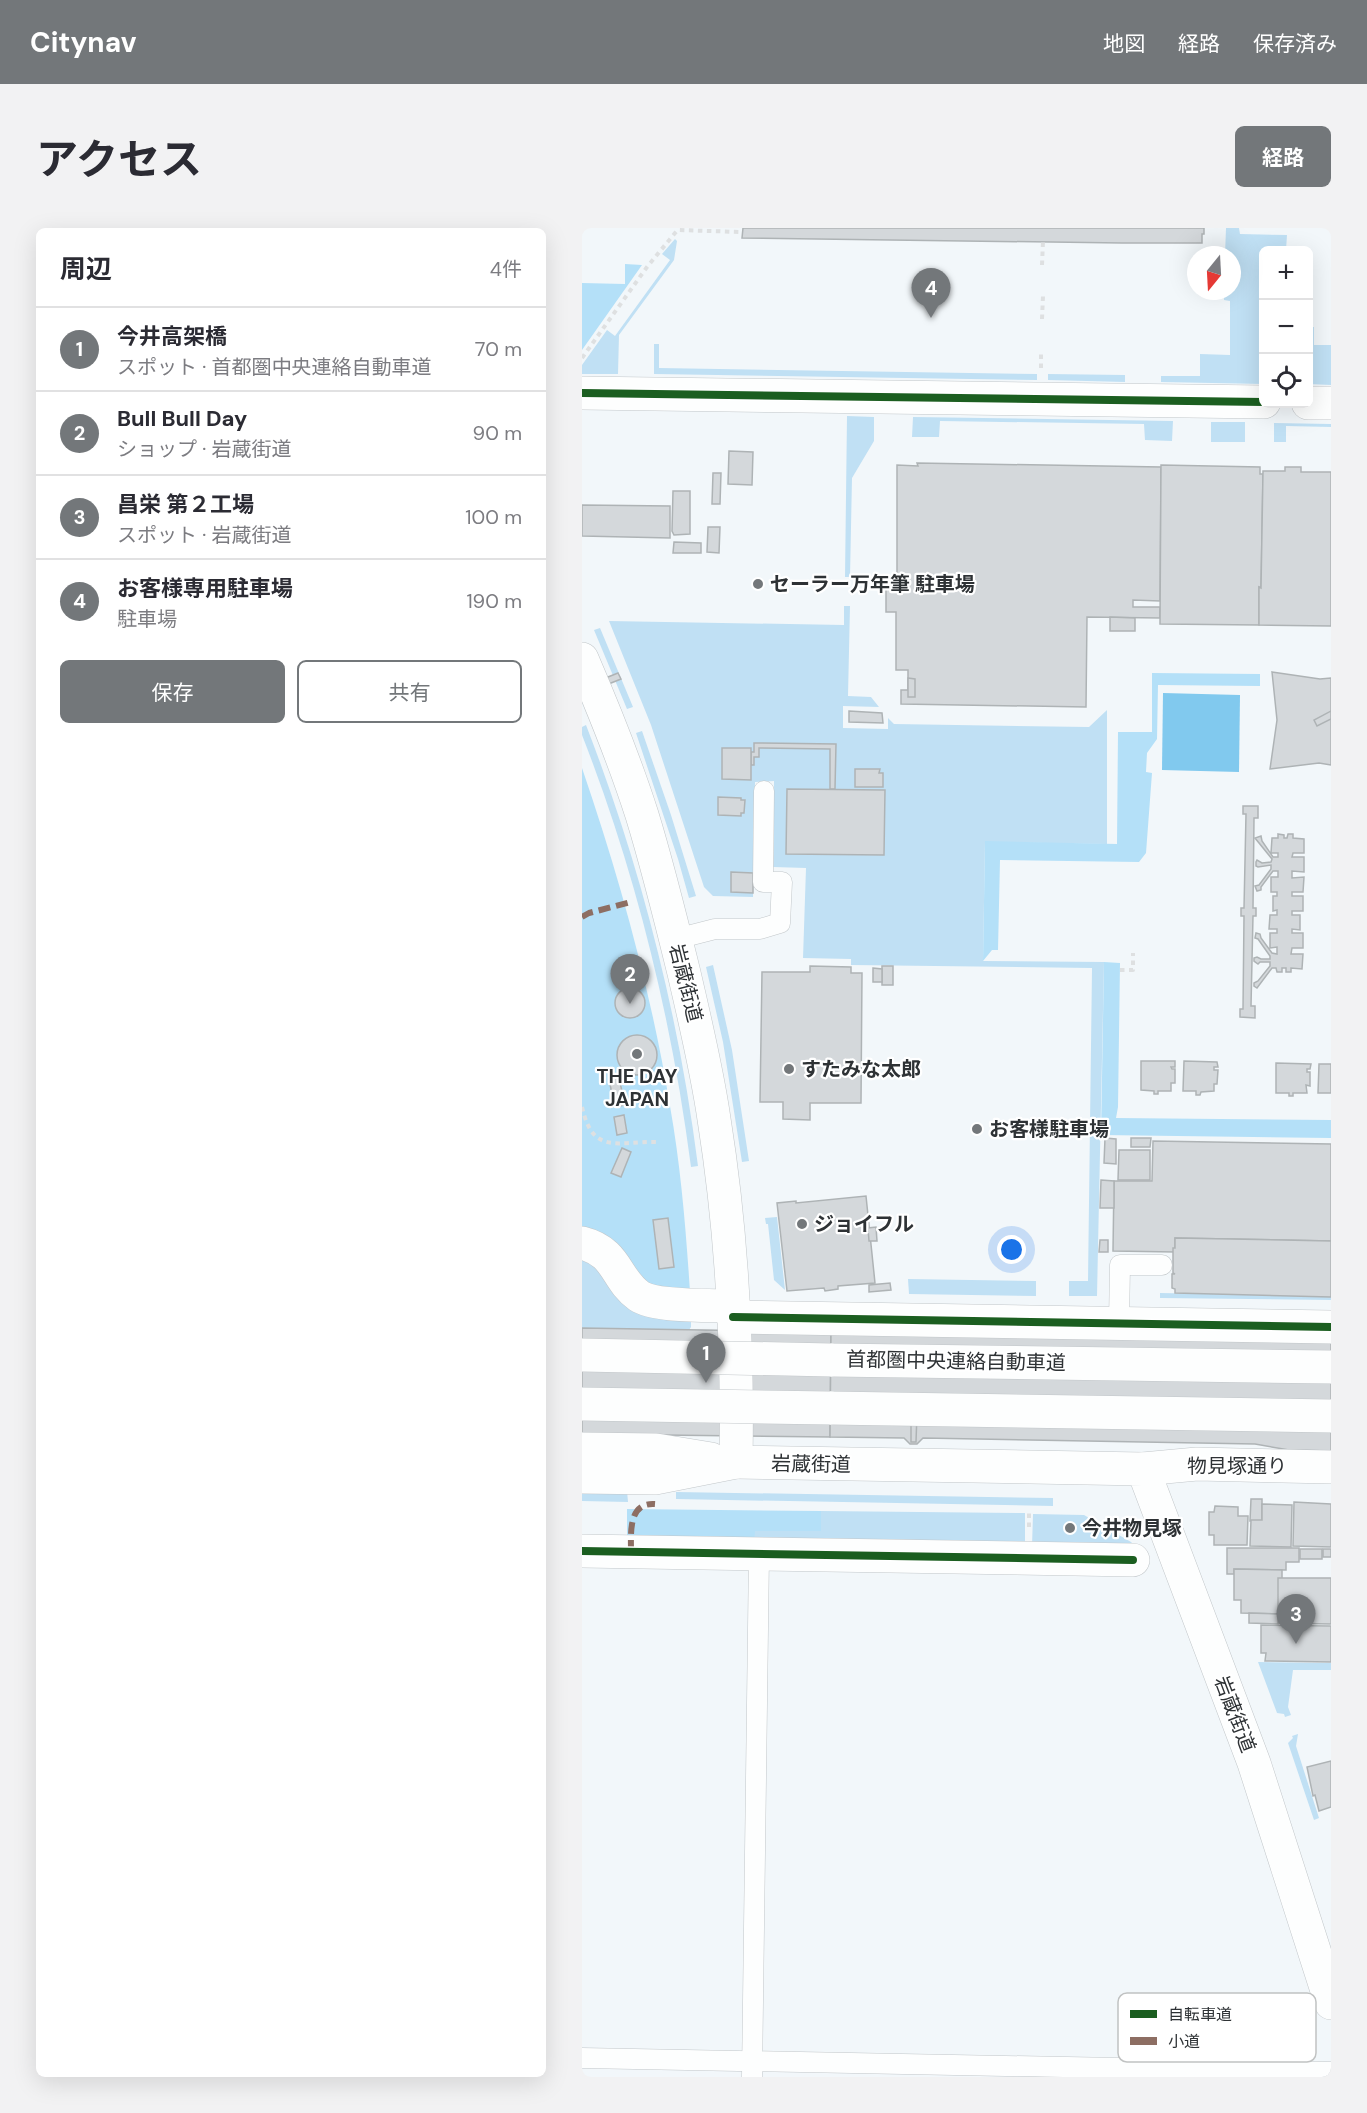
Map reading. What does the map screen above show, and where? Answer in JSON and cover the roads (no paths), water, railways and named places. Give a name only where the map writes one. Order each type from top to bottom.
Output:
[{"type":"main road","points":[[582,393],[1259,402]]},
{"type":"main road","points":[[1313,403],[1331,403]]},
{"type":"main road","name":"岩蔵街道","points":[[582,659],[611,730],[641,814],[676,939],[702,1050],[723,1185],[737,1389],[736,1462],[1143,1469],[1254,1763],[1331,2003]]},
{"type":"main road","points":[[582,1242],[600,1249],[609,1257],[637,1294],[645,1299],[732,1312],[1119,1324],[1331,1327]]},
{"type":"main road","name":"首都圏中央連絡自動車道","points":[[582,1355],[1331,1367]]},
{"type":"main road","points":[[582,1404],[1331,1416]]},
{"type":"main road","points":[[582,1449],[656,1450],[736,1462]]},
{"type":"main road","points":[[582,1477],[655,1478],[736,1462]]},
{"type":"main road","name":"物見塚通り","points":[[1143,1469],[1204,1464],[1331,1467]]},
{"type":"main road","points":[[582,1551],[1133,1560]]},
{"type":"lane","points":[[676,939],[715,929],[760,930],[780,923],[782,882],[763,882],[764,791]]},
{"type":"lane","points":[[1119,1324],[1120,1265],[1162,1265]]},
{"type":"lane","points":[[752,2069],[759,1554]]},
{"type":"lane","points":[[582,2058],[752,2069],[1331,2072]]},
{"type":"place","name":"お客様専用駐車場","points":[[931,318]]},
{"type":"place","name":"セーラー万年筆 駐車場","points":[[758,584]]},
{"type":"place","name":"Bull Bull Day","points":[[630,1004]]},
{"type":"place","name":"THE DAY JAPAN","points":[[637,1054]]},
{"type":"place","name":"すたみな太郎","points":[[789,1069]]},
{"type":"place","name":"お客様駐車場","points":[[977,1129]]},
{"type":"place","name":"ジョイフル","points":[[802,1224]]},
{"type":"place","name":"今井高架橋","points":[[706,1383]]},
{"type":"place","name":"今井物見塚","points":[[1070,1528]]},
{"type":"place","name":"昌栄 第２工場","points":[[1296,1644]]}]
